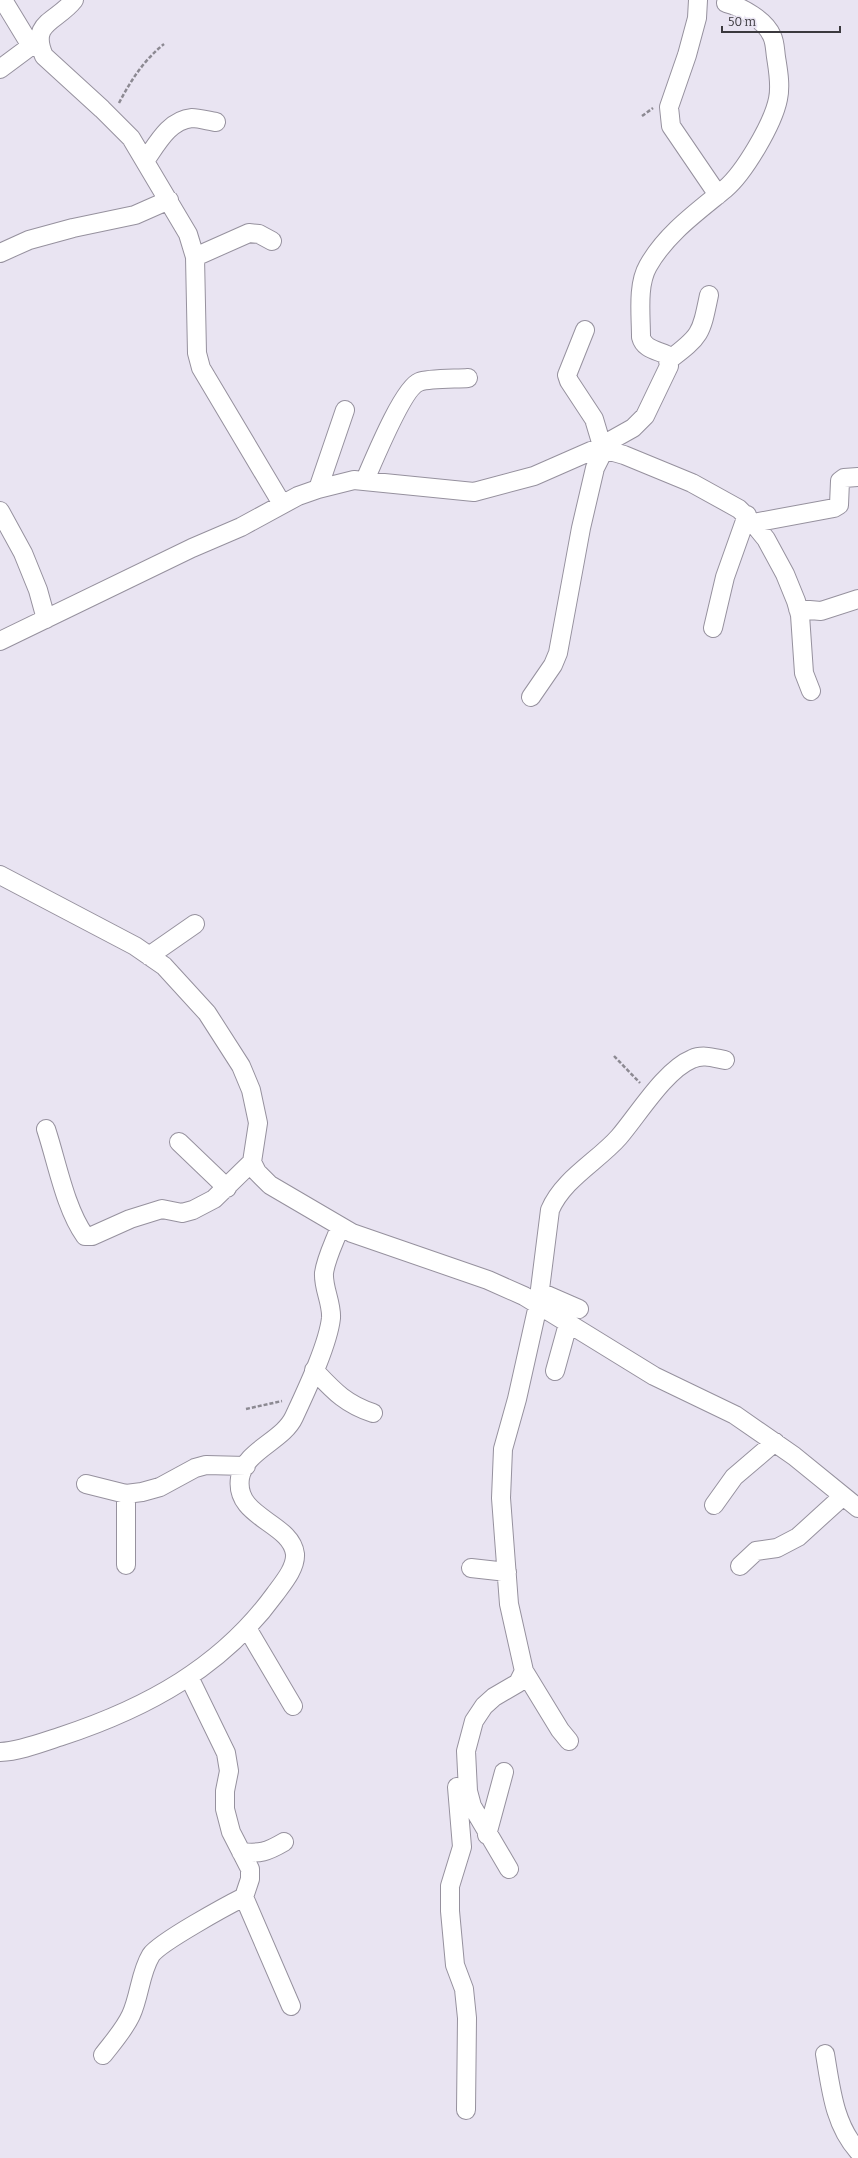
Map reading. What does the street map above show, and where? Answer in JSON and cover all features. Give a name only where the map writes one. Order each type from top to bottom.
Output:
[{"type":"street","points":[[3,0],[44,56],[131,138],[188,234],[195,257],[197,353],[201,368],[282,504]]},
{"type":"street","points":[[0,69],[35,43],[45,24],[65,10],[74,0]]},
{"type":"street","points":[[698,0],[697,18],[687,55],[669,107],[671,126],[718,195]]},
{"type":"street","points":[[531,697],[553,666],[558,653],[581,528],[595,468],[603,449],[608,442],[633,428],[645,416],[669,366],[669,360],[666,355],[647,347],[642,343],[644,273],[649,264],[675,231],[718,195],[740,174],[753,153],[775,109],[779,87],[772,36],[757,19],[737,6],[726,3]]},
{"type":"street","points":[[145,161],[164,135],[178,122],[192,118],[216,122]]},
{"type":"street","points":[[0,253],[29,240],[66,230],[135,215],[169,200]]},
{"type":"street","points":[[195,257],[249,233],[258,234],[272,241]]},
{"type":"street","points":[[669,360],[696,339],[703,327],[709,295]]},
{"type":"street","points":[[585,330],[567,375],[568,381],[594,419],[603,449]]},
{"type":"street","points":[[365,480],[410,388],[420,382],[468,378]]},
{"type":"street","points":[[318,489],[345,410]]},
{"type":"street","points":[[0,641],[192,548],[241,527],[282,504],[318,489],[354,480],[365,480],[451,491],[474,492],[490,489],[534,476],[591,451],[603,449],[624,455],[692,483],[739,509],[750,519],[766,539],[785,574],[798,609],[804,673],[810,691]]},
{"type":"street","points":[[750,519],[834,508],[839,505],[840,481],[844,478],[858,477]]},
{"type":"street","points":[[0,511],[24,553],[38,590],[46,618]]},
{"type":"street","points":[[713,628],[725,577],[750,519]]},
{"type":"street","points":[[798,609],[821,611],[858,599]]},
{"type":"street","points":[[0,875],[135,946],[164,966],[207,1013],[241,1066],[256,1108],[258,1123],[252,1162],[257,1172],[270,1185],[340,1227],[539,1299],[579,1309]]},
{"type":"street","points":[[149,956],[195,924]]},
{"type":"street","points":[[569,1741],[560,1730],[524,1670],[509,1604],[501,1498],[503,1449],[517,1399],[539,1299],[550,1210],[553,1202],[584,1169],[619,1137],[651,1096],[681,1065],[692,1059],[704,1056],[725,1060]]},
{"type":"street","points":[[46,1129],[67,1196],[79,1227],[85,1236],[92,1236],[130,1219],[162,1209],[182,1213],[193,1210],[214,1199],[252,1162]]},
{"type":"street","points":[[179,1142],[226,1188]]},
{"type":"street","points":[[0,1752],[43,1742],[78,1730],[165,1693],[190,1678],[210,1663],[247,1628],[264,1609],[286,1579],[294,1562],[295,1553],[287,1538],[263,1520],[243,1498],[240,1489],[240,1476],[252,1458],[288,1427],[314,1370],[331,1319],[324,1275],[340,1227]]},
{"type":"street","points":[[539,1299],[568,1324],[654,1376],[735,1415],[776,1442],[842,1497],[858,1508]]},
{"type":"street","points":[[555,1371],[568,1324]]},
{"type":"street","points":[[314,1370],[340,1398],[357,1408],[373,1413]]},
{"type":"street","points":[[714,1505],[734,1477],[776,1442]]},
{"type":"street","points":[[86,1484],[126,1494],[142,1492],[160,1487],[195,1468],[206,1465],[246,1466]]},
{"type":"street","points":[[126,1494],[126,1565]]},
{"type":"street","points":[[740,1566],[756,1551],[777,1548],[798,1537],[842,1497]]},
{"type":"street","points":[[471,1568],[507,1572]]},
{"type":"street","points":[[247,1628],[293,1706]]},
{"type":"street","points":[[509,1869],[487,1835],[472,1806],[468,1791],[466,1751],[469,1734],[474,1721],[484,1706],[494,1697],[518,1683],[524,1670]]},
{"type":"street","points":[[103,2055],[119,2036],[131,2015],[144,1969],[152,1953],[244,1896],[250,1880],[250,1869],[231,1832],[225,1809],[225,1791],[229,1771],[226,1753],[190,1678]]},
{"type":"street","points":[[466,2110],[468,2018],[464,1989],[455,1965],[450,1911],[450,1886],[459,1861],[463,1837],[456,1782],[456,1762],[460,1748],[469,1734]]},
{"type":"street","points":[[487,1835],[504,1772]]},
{"type":"street","points":[[241,1852],[257,1854],[271,1850],[284,1842]]},
{"type":"street","points":[[244,1896],[291,2006]]},
{"type":"street","points":[[825,2054],[832,2096],[840,2123],[848,2140],[858,2151]]},
{"type":"path","points":[[111,118],[130,82],[150,56],[164,44]]},
{"type":"path","points":[[614,1056],[651,1096]]},
{"type":"path","points":[[246,1409],[302,1397]]}]
